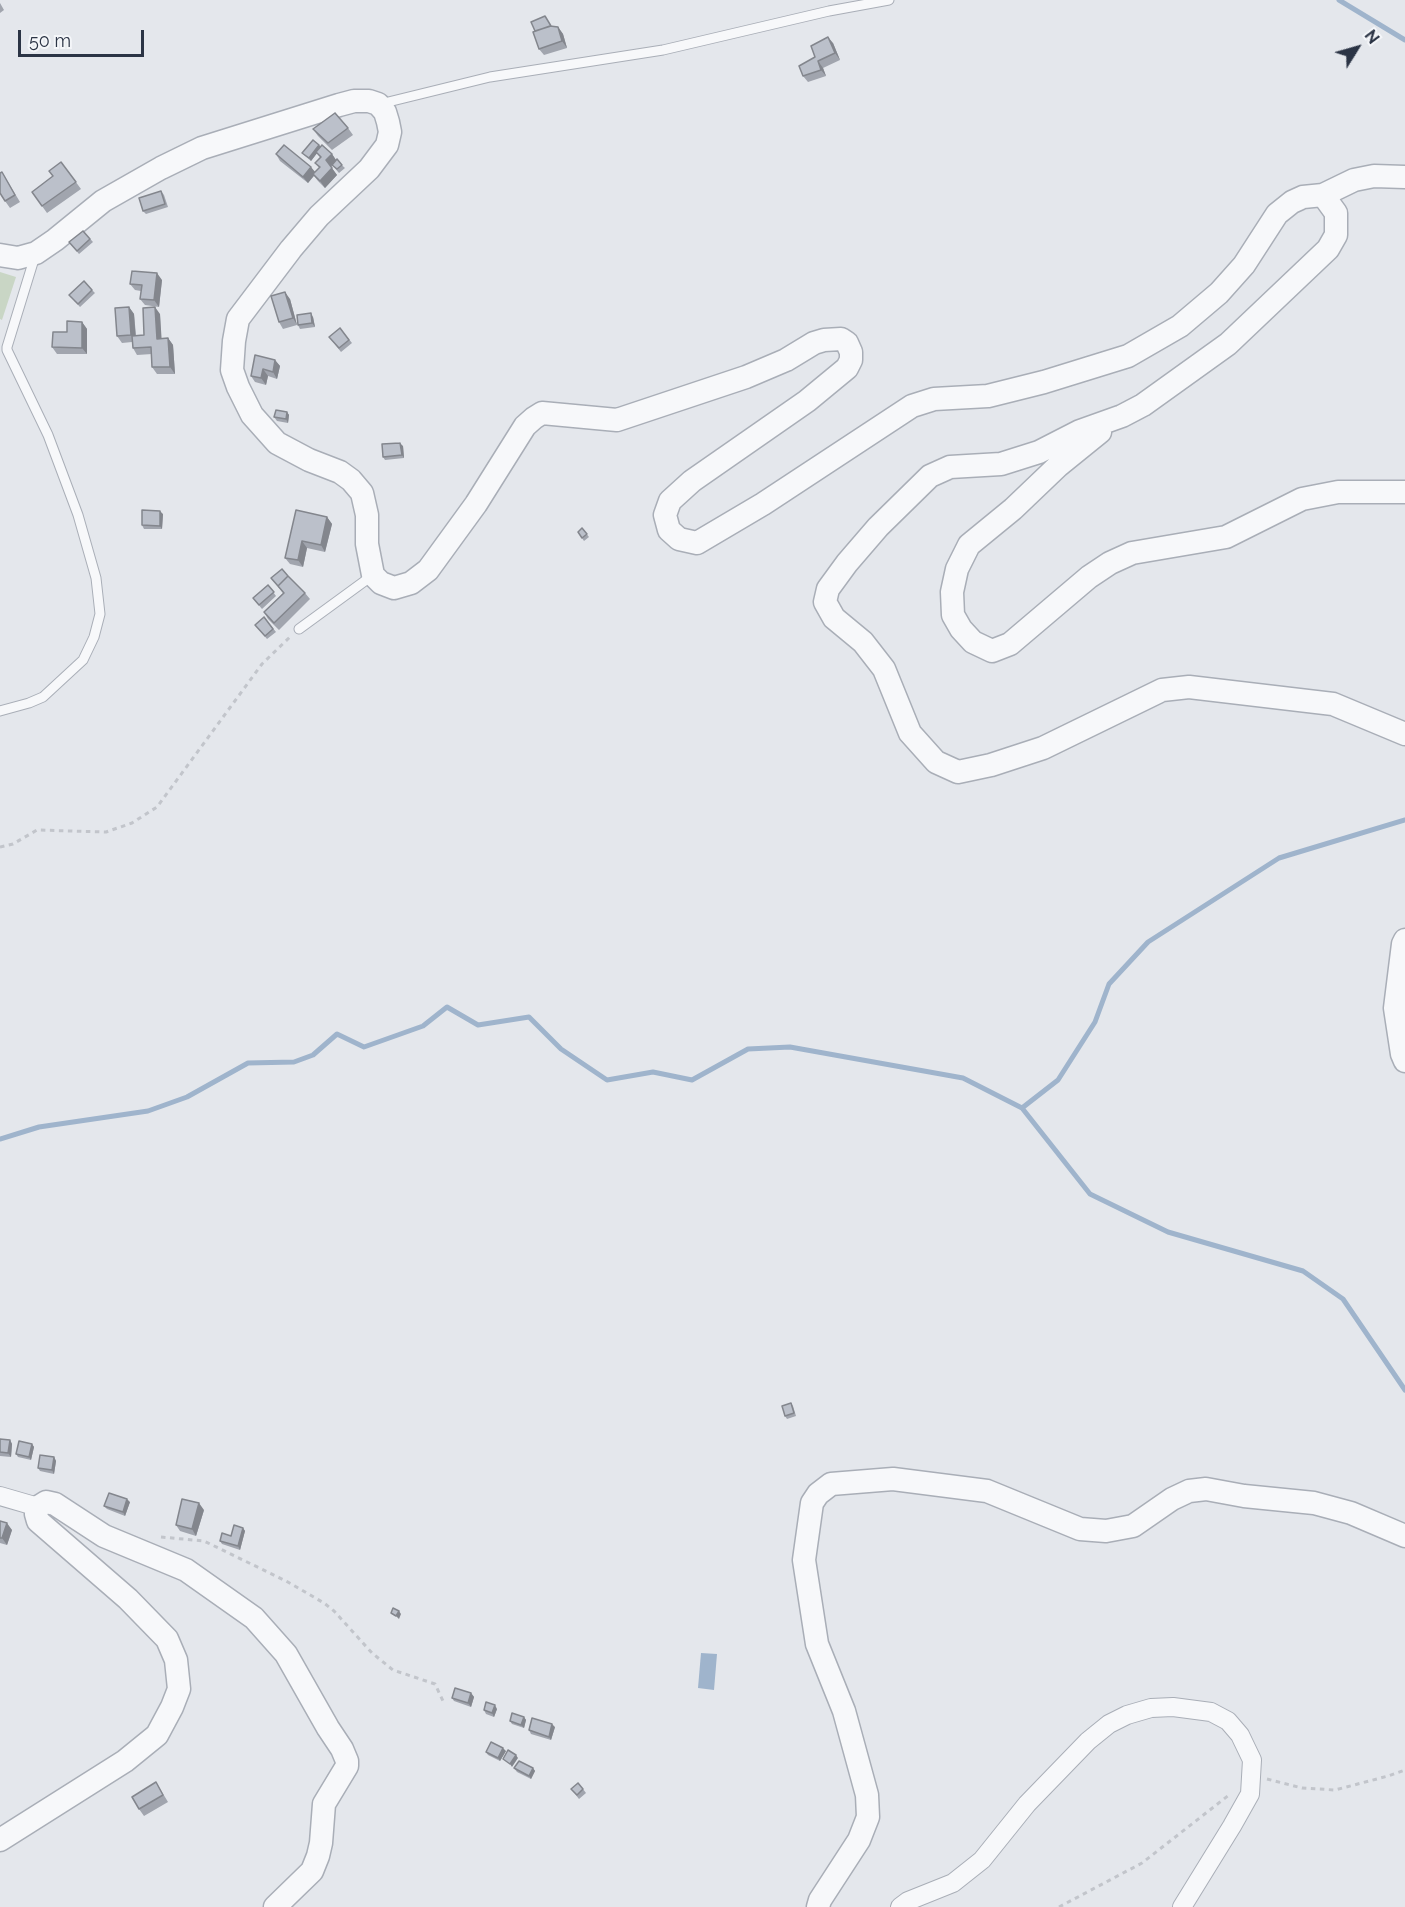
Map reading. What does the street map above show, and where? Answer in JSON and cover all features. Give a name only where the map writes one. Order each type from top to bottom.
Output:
[{"type":"street","points":[[0,255],[18,258],[36,253],[103,201],[202,148],[354,101],[369,101],[378,104],[385,112],[388,122],[390,132],[387,145],[369,169],[319,216],[238,319],[232,370],[252,415],[277,443],[309,460],[340,472],[351,480],[362,493],[367,515],[367,544],[373,575],[381,583],[394,588],[411,583],[428,570],[476,504],[525,426],[542,413],[617,420],[746,377],[786,360],[814,343],[841,339],[847,343],[851,352],[851,360],[847,368],[798,408],[692,481],[670,501],[665,515],[669,530],[679,539],[697,543],[771,498],[912,406],[934,399],[988,396],[1044,382],[1128,356],[1180,326],[1219,293],[1244,265],[1277,214],[1292,202],[1303,197],[1323,195],[1354,180],[1374,176],[1405,177]]},
{"type":"street","points":[[1323,195],[1336,213],[1336,235],[1328,249],[1228,344],[1143,405],[1122,416],[1080,431],[1039,452],[1001,464],[950,467],[930,476],[878,527],[847,563],[828,590],[825,602],[834,618],[863,642],[884,669],[910,733],[936,762],[958,772],[991,765],[1043,748],[1162,690],[1189,687],[1333,704],[1405,734]]},
{"type":"street","points":[[1122,416],[1058,466],[1013,509],[969,545],[957,569],[952,604],[953,615],[961,629],[973,642],[992,651],[1010,644],[1089,577],[1110,563],[1132,553],[1226,537],[1302,499],[1338,492],[1405,492]]},
{"type":"street","points":[[1405,940],[1395,1008],[1405,1061]]},
{"type":"street","points":[[818,1907],[820,1900],[859,1840],[868,1817],[867,1795],[844,1711],[817,1644],[804,1560],[812,1503],[818,1494],[831,1484],[894,1479],[987,1491],[1080,1529],[1106,1531],[1132,1526],[1172,1499],[1189,1491],[1206,1489],[1244,1496],[1314,1503],[1351,1513],[1405,1536]]},
{"type":"street","points":[[0,1496],[38,1507]]},
{"type":"street","points":[[0,1840],[125,1761],[157,1735],[179,1689],[176,1660],[167,1639],[128,1599],[38,1521],[36,1514],[38,1507],[46,1502],[55,1504],[104,1536],[186,1570],[254,1618],[286,1654],[342,1749],[347,1766],[324,1804],[321,1843],[312,1871],[275,1907]]},
{"type":"street","points":[[900,1907],[908,1900],[953,1883],[982,1860],[1027,1804],[1088,1741],[1109,1724],[1127,1715],[1152,1708],[1173,1707],[1211,1712],[1228,1720],[1240,1735],[1251,1760],[1250,1794],[1182,1907]]},
{"type":"lane","points":[[378,104],[490,77],[663,50],[829,11],[889,0]]},
{"type":"lane","points":[[0,711],[43,697],[83,660],[94,637],[100,614],[96,578],[78,515],[48,435],[7,350],[36,253]]},
{"type":"lane","points":[[299,629],[373,575]]},
{"type":"path","points":[[0,847],[13,844],[37,830],[106,832],[132,823],[157,807],[262,664],[299,629]]},
{"type":"path","points":[[153,1536],[204,1541],[286,1581],[329,1607],[372,1653],[393,1670],[435,1684],[443,1701]]},
{"type":"green space","points":[[0,272],[16,277],[2,320],[0,319]]},
{"type":"water","points":[[701,1653],[717,1654],[714,1690],[698,1688]]},
{"type":"building","points":[[545,16],[551,26],[535,31],[531,22]]},
{"type":"building","points":[[550,26],[558,27],[562,41],[539,49],[533,32]]},
{"type":"building","points":[[828,37],[835,53],[818,61],[821,70],[803,76],[799,66],[815,57],[811,46]]},
{"type":"building","points":[[335,113],[348,128],[328,143],[313,129]]},
{"type":"building","points":[[313,140],[319,145],[309,158],[302,153]]},
{"type":"building","points":[[284,145],[311,167],[303,177],[276,154]]},
{"type":"building","points":[[322,145],[332,154],[326,160],[332,168],[320,181],[313,174],[320,167],[315,163],[321,157],[316,152]]},
{"type":"building","points":[[337,159],[342,165],[337,169],[332,165]]},
{"type":"building","points":[[61,162],[76,182],[42,206],[32,192],[53,176],[49,171]]},
{"type":"building","points":[[2,172],[15,195],[5,201],[0,193],[0,173]]},
{"type":"building","points":[[161,191],[165,204],[143,211],[139,198]]},
{"type":"building","points":[[83,231],[90,239],[77,251],[69,242]]},
{"type":"building","points":[[132,271],[157,273],[154,300],[140,299],[142,285],[130,284]]},
{"type":"building","points":[[84,281],[92,290],[78,304],[69,295]]},
{"type":"building","points":[[285,292],[293,318],[279,322],[271,296]]},
{"type":"building","points":[[129,307],[131,335],[117,336],[115,308]]},
{"type":"building","points":[[155,307],[157,339],[168,338],[170,367],[152,367],[151,347],[133,348],[132,336],[144,335],[143,308]]},
{"type":"building","points":[[311,313],[312,323],[298,325],[297,315]]},
{"type":"building","points":[[67,321],[82,322],[82,348],[52,347],[53,332],[67,332]]},
{"type":"building","points":[[340,328],[349,340],[339,348],[329,337]]},
{"type":"building","points":[[255,355],[275,360],[273,372],[263,369],[261,378],[251,376]]},
{"type":"building","points":[[276,410],[287,412],[286,419],[274,417]]},
{"type":"building","points":[[400,443],[402,455],[383,457],[382,444]]},
{"type":"building","points":[[142,510],[160,511],[160,526],[142,525]]},
{"type":"building","points":[[296,510],[327,517],[321,545],[302,541],[298,560],[285,558]]},
{"type":"building","points":[[582,528],[587,534],[582,538],[578,532]]},
{"type":"building","points":[[282,569],[288,576],[278,586],[271,578]]},
{"type":"building","points":[[288,576],[305,593],[274,623],[264,612],[284,593],[278,586]]},
{"type":"building","points":[[268,585],[274,592],[259,605],[253,598]]},
{"type":"building","points":[[264,617],[273,629],[265,636],[255,625]]},
{"type":"building","points":[[791,1403],[794,1413],[785,1416],[782,1406]]},
{"type":"building","points":[[0,1439],[10,1440],[8,1453],[0,1452]]},
{"type":"building","points":[[19,1441],[32,1444],[29,1457],[16,1454]]},
{"type":"building","points":[[40,1455],[54,1457],[52,1470],[38,1468]]},
{"type":"building","points":[[109,1493],[127,1499],[123,1512],[104,1506]]},
{"type":"building","points":[[182,1499],[199,1503],[192,1529],[176,1525]]},
{"type":"building","points":[[0,1521],[7,1523],[2,1538],[0,1538]]},
{"type":"building","points":[[234,1525],[243,1528],[238,1546],[220,1541],[222,1533],[231,1536]]},
{"type":"building","points":[[393,1608],[399,1611],[396,1616],[391,1613]]},
{"type":"building","points":[[455,1688],[471,1693],[468,1703],[452,1698]]},
{"type":"building","points":[[486,1702],[495,1705],[492,1713],[484,1710]]},
{"type":"building","points":[[512,1713],[524,1717],[521,1725],[510,1721]]},
{"type":"building","points":[[532,1718],[552,1724],[549,1737],[529,1730]]},
{"type":"building","points":[[491,1742],[503,1748],[498,1758],[486,1752]]},
{"type":"building","points":[[508,1750],[516,1755],[510,1764],[503,1759]]},
{"type":"building","points":[[519,1761],[533,1768],[529,1776],[514,1768]]},
{"type":"building","points":[[156,1782],[163,1795],[139,1809],[132,1797]]},
{"type":"building","points":[[578,1783],[583,1789],[577,1795],[571,1789]]},
{"type":"waterway","points":[[1339,0],[1405,40]]},
{"type":"waterway","points":[[1022,1108],[1058,1080],[1095,1022],[1109,984],[1148,942],[1279,858],[1405,820]]},
{"type":"waterway","points":[[0,1139],[39,1127],[148,1111],[187,1097],[248,1063],[294,1062],[313,1055],[337,1034],[364,1047],[423,1026],[447,1007],[478,1025],[529,1017],[561,1049],[607,1080],[653,1072],[692,1080],[748,1049],[790,1047],[963,1078],[1022,1108],[1090,1194],[1168,1232],[1303,1271],[1343,1299],[1405,1390]]}]
